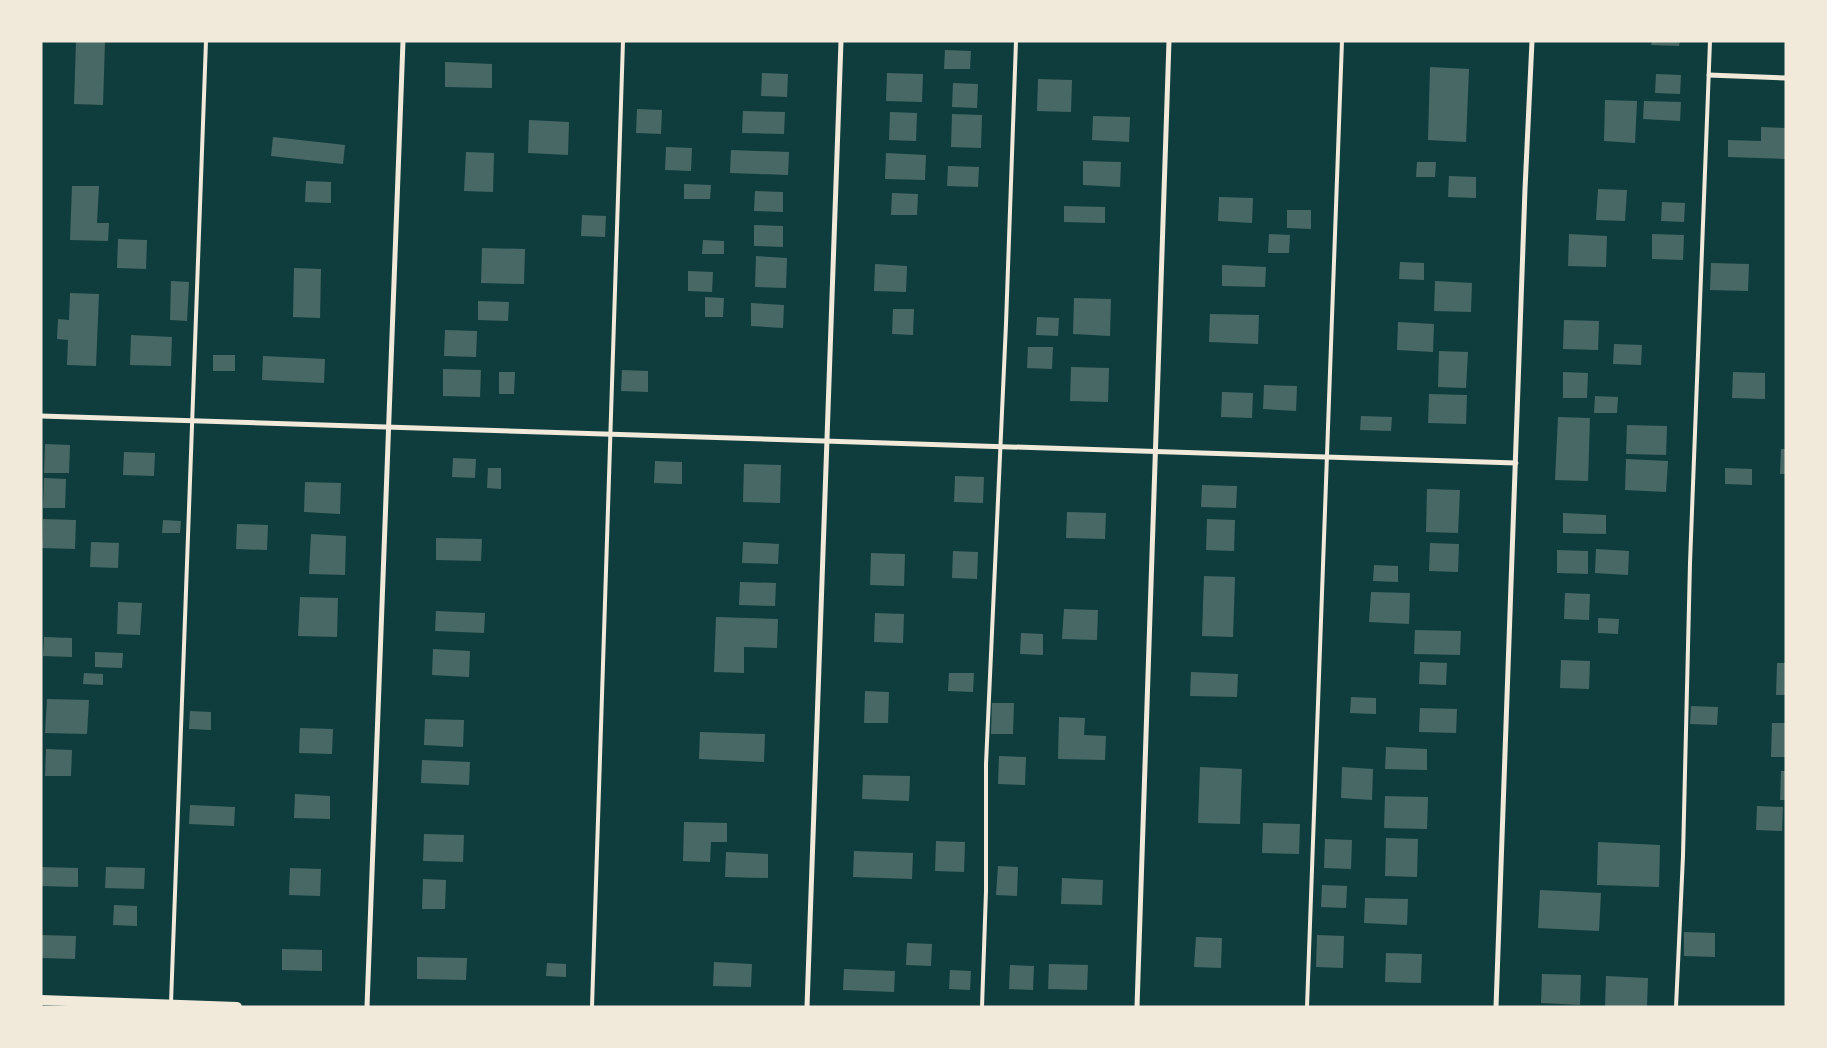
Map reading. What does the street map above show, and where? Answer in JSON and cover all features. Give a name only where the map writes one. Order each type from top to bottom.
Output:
[{"type":"main road","points":[[41,1000],[237,1007]]},
{"type":"street","points":[[367,1007],[403,41]]},
{"type":"street","points":[[807,1007],[841,41]]},
{"type":"street","points":[[1136,1007],[1169,41]]},
{"type":"street","points":[[1496,1007],[1532,41]]},
{"type":"street","points":[[1709,75],[1786,78]]},
{"type":"street","points":[[41,416],[1516,463]]},
{"type":"lane","points":[[171,1004],[206,41]]},
{"type":"lane","points":[[592,1007],[623,41]]},
{"type":"lane","points":[[982,1007],[986,891],[986,764],[1006,324],[1016,41]]},
{"type":"lane","points":[[1307,1007],[1342,41]]},
{"type":"lane","points":[[1676,1007],[1683,856],[1690,563],[1710,41]]},
{"type":"building","points":[[76,41],[105,41],[103,105],[74,104]]},
{"type":"building","points":[[1652,41],[1680,41],[1679,46],[1651,45]]},
{"type":"building","points":[[945,50],[971,51],[970,69],[944,69]]},
{"type":"building","points":[[445,62],[492,64],[492,88],[445,87]]},
{"type":"building","points":[[1430,67],[1469,69],[1466,142],[1428,140]]},
{"type":"building","points":[[762,73],[788,74],[787,97],[761,96]]},
{"type":"building","points":[[887,73],[923,74],[922,102],[886,101]]},
{"type":"building","points":[[1656,74],[1681,75],[1680,94],[1655,93]]},
{"type":"building","points":[[1038,79],[1072,80],[1071,112],[1037,111]]},
{"type":"building","points":[[953,83],[978,84],[977,108],[952,107]]},
{"type":"building","points":[[1605,100],[1637,101],[1635,143],[1604,141]]},
{"type":"building","points":[[1644,101],[1681,102],[1680,121],[1643,119]]},
{"type":"building","points":[[637,109],[662,110],[661,134],[636,133]]},
{"type":"building","points":[[743,111],[785,112],[784,134],[742,133]]},
{"type":"building","points":[[890,112],[917,113],[916,141],[889,140]]},
{"type":"building","points":[[952,114],[982,115],[981,148],[951,147]]},
{"type":"building","points":[[1093,116],[1130,117],[1129,142],[1092,140]]},
{"type":"building","points":[[529,120],[569,122],[568,155],[528,153]]},
{"type":"building","points":[[1761,127],[1786,128],[1786,159],[1728,157],[1728,140],[1761,141]]},
{"type":"building","points":[[273,137],[345,145],[343,164],[271,156]]},
{"type":"building","points":[[666,147],[692,148],[691,171],[665,170]]},
{"type":"building","points":[[731,150],[789,152],[788,175],[730,173]]},
{"type":"building","points":[[466,152],[494,153],[493,192],[464,191]]},
{"type":"building","points":[[886,153],[926,155],[925,180],[885,179]]},
{"type":"building","points":[[1083,161],[1121,162],[1120,187],[1083,185]]},
{"type":"building","points":[[1417,162],[1436,162],[1435,177],[1416,177]]},
{"type":"building","points":[[948,166],[979,167],[978,187],[947,186]]},
{"type":"building","points":[[1449,176],[1476,177],[1476,198],[1448,197]]},
{"type":"building","points":[[306,181],[331,182],[331,203],[305,202]]},
{"type":"building","points":[[684,184],[711,185],[710,199],[684,199]]},
{"type":"building","points":[[72,186],[99,186],[97,223],[109,223],[108,241],[70,240]]},
{"type":"building","points":[[1598,189],[1627,190],[1625,221],[1596,220]]},
{"type":"building","points":[[755,191],[783,192],[783,212],[754,211]]},
{"type":"building","points":[[892,193],[918,194],[917,215],[891,215]]},
{"type":"building","points":[[1219,197],[1253,198],[1252,223],[1218,221]]},
{"type":"building","points":[[1662,202],[1685,203],[1684,222],[1661,221]]},
{"type":"building","points":[[1064,206],[1105,207],[1105,223],[1064,222]]},
{"type":"building","points":[[1287,210],[1311,210],[1311,229],[1287,228]]},
{"type":"building","points":[[582,215],[606,216],[605,237],[581,236]]},
{"type":"building","points":[[754,225],[783,226],[783,247],[754,246]]},
{"type":"building","points":[[1269,234],[1290,235],[1289,253],[1268,253]]},
{"type":"building","points":[[1569,234],[1607,236],[1606,267],[1568,266]]},
{"type":"building","points":[[1652,234],[1684,235],[1683,260],[1652,259]]},
{"type":"building","points":[[118,239],[147,240],[146,269],[117,268]]},
{"type":"building","points":[[703,240],[724,241],[724,254],[702,254]]},
{"type":"building","points":[[482,248],[525,249],[524,284],[481,283]]},
{"type":"building","points":[[756,256],[787,258],[786,288],[755,287]]},
{"type":"building","points":[[1400,262],[1424,263],[1424,280],[1399,279]]},
{"type":"building","points":[[1711,263],[1749,264],[1748,291],[1710,290]]},
{"type":"building","points":[[875,264],[907,266],[906,292],[874,291]]},
{"type":"building","points":[[1222,265],[1266,267],[1265,287],[1222,286]]},
{"type":"building","points":[[294,268],[321,269],[320,318],[293,317]]},
{"type":"building","points":[[688,271],[713,272],[712,292],[688,291]]},
{"type":"building","points":[[171,281],[189,282],[187,321],[170,320]]},
{"type":"building","points":[[1435,281],[1472,283],[1471,312],[1434,311]]},
{"type":"building","points":[[70,293],[99,294],[96,366],[67,365],[68,340],[57,339],[58,319],[69,320]]},
{"type":"building","points":[[705,297],[724,298],[723,317],[705,317]]},
{"type":"building","points":[[1074,298],[1111,299],[1110,336],[1073,334]]},
{"type":"building","points":[[478,301],[509,302],[508,321],[478,320]]},
{"type":"building","points":[[751,303],[784,305],[783,328],[751,326]]},
{"type":"building","points":[[893,309],[914,309],[913,335],[892,334]]},
{"type":"building","points":[[1210,314],[1259,315],[1258,344],[1209,342]]},
{"type":"building","points":[[1037,317],[1059,318],[1058,336],[1036,335]]},
{"type":"building","points":[[1564,320],[1599,321],[1598,350],[1563,349]]},
{"type":"building","points":[[1398,322],[1434,324],[1433,352],[1397,350]]},
{"type":"building","points":[[445,330],[477,331],[476,357],[444,356]]},
{"type":"building","points":[[131,335],[172,337],[171,366],[130,365]]},
{"type":"building","points":[[1614,344],[1642,345],[1641,365],[1613,364]]},
{"type":"building","points":[[1028,347],[1053,347],[1052,369],[1027,368]]},
{"type":"building","points":[[1439,351],[1468,352],[1466,388],[1438,387]]},
{"type":"building","points":[[213,355],[235,355],[235,371],[213,371]]},
{"type":"building","points":[[263,356],[325,359],[324,383],[262,380]]},
{"type":"building","points":[[1071,367],[1109,368],[1108,402],[1070,401]]},
{"type":"building","points":[[443,369],[481,370],[480,397],[443,396]]},
{"type":"building","points":[[622,370],[648,371],[648,392],[621,391]]},
{"type":"building","points":[[499,372],[515,372],[514,394],[499,394]]},
{"type":"building","points":[[1563,372],[1588,373],[1587,398],[1563,398]]},
{"type":"building","points":[[1733,372],[1765,373],[1765,399],[1732,398]]},
{"type":"building","points":[[1264,385],[1297,386],[1296,411],[1263,409]]},
{"type":"building","points":[[1222,392],[1253,393],[1252,418],[1221,417]]},
{"type":"building","points":[[1429,394],[1467,395],[1466,424],[1428,423]]},
{"type":"building","points":[[1595,396],[1618,397],[1617,413],[1594,413]]},
{"type":"building","points":[[1361,416],[1392,417],[1391,431],[1360,430]]},
{"type":"building","points":[[1558,417],[1590,418],[1588,481],[1555,480]]},
{"type":"building","points":[[1627,425],[1667,426],[1666,455],[1626,454]]},
{"type":"building","points":[[45,444],[70,445],[69,473],[44,473]]},
{"type":"building","points":[[1781,449],[1786,449],[1786,474],[1780,474]]},
{"type":"building","points":[[124,452],[155,453],[154,476],[123,475]]},
{"type":"building","points":[[453,458],[476,459],[475,478],[452,477]]},
{"type":"building","points":[[1626,459],[1668,461],[1666,492],[1625,490]]},
{"type":"building","points":[[655,461],[682,462],[682,484],[654,483]]},
{"type":"building","points":[[744,464],[781,465],[780,503],[743,502]]},
{"type":"building","points":[[488,468],[501,468],[501,489],[487,488]]},
{"type":"building","points":[[1725,468],[1752,469],[1752,485],[1725,484]]},
{"type":"building","points":[[955,476],[984,477],[983,503],[954,502]]},
{"type":"building","points":[[44,478],[66,479],[65,508],[43,508]]},
{"type":"building","points":[[305,482],[341,483],[340,514],[304,512]]},
{"type":"building","points":[[1202,485],[1237,486],[1236,508],[1201,507]]},
{"type":"building","points":[[1427,489],[1460,490],[1458,533],[1426,532]]},
{"type":"building","points":[[1067,512],[1106,513],[1105,539],[1066,538]]},
{"type":"building","points":[[1563,513],[1606,515],[1606,534],[1563,533]]},
{"type":"building","points":[[43,519],[76,520],[75,549],[42,548]]},
{"type":"building","points":[[1207,519],[1235,520],[1234,551],[1206,550]]},
{"type":"building","points":[[163,520],[181,521],[180,533],[162,533]]},
{"type":"building","points":[[237,524],[268,525],[267,550],[236,549]]},
{"type":"building","points":[[311,534],[346,536],[345,575],[309,574]]},
{"type":"building","points":[[436,538],[482,539],[481,561],[436,560]]},
{"type":"building","points":[[91,542],[119,543],[118,568],[90,567]]},
{"type":"building","points":[[743,542],[779,544],[778,564],[742,563]]},
{"type":"building","points":[[1430,543],[1459,544],[1458,572],[1429,571]]},
{"type":"building","points":[[1596,549],[1629,551],[1628,575],[1595,573]]},
{"type":"building","points":[[1557,550],[1588,551],[1588,574],[1557,573]]},
{"type":"building","points":[[953,551],[978,552],[977,579],[952,578]]},
{"type":"building","points":[[871,553],[905,554],[904,586],[870,585]]},
{"type":"building","points":[[1374,565],[1398,566],[1398,582],[1373,581]]},
{"type":"building","points":[[1204,576],[1235,577],[1233,637],[1202,636]]},
{"type":"building","points":[[740,582],[776,583],[775,606],[739,605]]},
{"type":"building","points":[[1371,592],[1410,593],[1409,624],[1369,622]]},
{"type":"building","points":[[1565,593],[1590,594],[1589,620],[1564,619]]},
{"type":"building","points":[[300,597],[338,598],[337,637],[298,636]]},
{"type":"building","points":[[118,602],[142,603],[140,635],[117,634]]},
{"type":"building","points":[[1064,609],[1098,610],[1097,640],[1062,639]]},
{"type":"building","points":[[436,611],[485,613],[484,633],[435,631]]},
{"type":"building","points":[[875,613],[904,614],[903,643],[874,642]]},
{"type":"building","points":[[716,617],[778,619],[777,648],[744,647],[744,673],[714,672]]},
{"type":"building","points":[[1598,618],[1619,619],[1618,634],[1598,633]]},
{"type":"building","points":[[1415,630],[1461,631],[1460,655],[1414,654]]},
{"type":"building","points":[[1021,633],[1043,634],[1043,655],[1020,654]]},
{"type":"building","points":[[44,637],[72,638],[72,657],[43,656]]},
{"type":"building","points":[[433,649],[470,651],[469,677],[432,675]]},
{"type":"building","points":[[95,652],[123,653],[122,668],[95,667]]},
{"type":"building","points":[[1561,660],[1590,661],[1589,689],[1560,688]]},
{"type":"building","points":[[1420,662],[1447,663],[1446,685],[1419,684]]},
{"type":"building","points":[[1777,663],[1786,663],[1786,695],[1776,695]]},
{"type":"building","points":[[1191,672],[1238,674],[1237,697],[1190,696]]},
{"type":"building","points":[[84,673],[103,674],[103,685],[83,684]]},
{"type":"building","points":[[949,673],[974,673],[973,692],[948,691]]},
{"type":"building","points":[[865,691],[889,692],[888,723],[864,723]]},
{"type":"building","points":[[1351,697],[1376,698],[1376,714],[1350,713]]},
{"type":"building","points":[[47,699],[89,700],[87,734],[45,733]]},
{"type":"building","points":[[992,703],[1014,703],[1013,734],[991,734]]},
{"type":"building","points":[[1691,706],[1718,707],[1717,725],[1690,724]]},
{"type":"building","points":[[1420,708],[1457,709],[1456,733],[1419,732]]},
{"type":"building","points":[[190,711],[211,712],[211,730],[189,729]]},
{"type":"building","points":[[1059,717],[1085,718],[1084,735],[1106,736],[1105,760],[1058,759]]},
{"type":"building","points":[[425,719],[464,720],[463,747],[424,745]]},
{"type":"building","points":[[1772,723],[1786,723],[1786,757],[1771,757]]},
{"type":"building","points":[[300,728],[333,729],[332,754],[299,753]]},
{"type":"building","points":[[700,732],[765,734],[764,762],[699,759]]},
{"type":"building","points":[[1386,747],[1427,749],[1427,770],[1385,769]]},
{"type":"building","points":[[46,749],[72,750],[71,776],[45,776]]},
{"type":"building","points":[[999,756],[1026,757],[1025,785],[998,784]]},
{"type":"building","points":[[422,760],[470,762],[469,785],[421,783]]},
{"type":"building","points":[[1200,767],[1242,769],[1240,824],[1198,823]]},
{"type":"building","points":[[1342,767],[1373,769],[1372,800],[1341,798]]},
{"type":"building","points":[[1781,771],[1786,771],[1786,800],[1780,800]]},
{"type":"building","points":[[863,775],[910,776],[909,801],[862,799]]},
{"type":"building","points":[[295,794],[330,796],[330,819],[294,818]]},
{"type":"building","points":[[1385,796],[1428,797],[1427,829],[1384,828]]},
{"type":"building","points":[[190,805],[235,807],[234,826],[189,824]]},
{"type":"building","points":[[1757,806],[1783,807],[1782,831],[1756,830]]},
{"type":"building","points":[[684,822],[727,823],[727,842],[711,842],[710,862],[683,861]]},
{"type":"building","points":[[1263,823],[1300,824],[1299,854],[1262,853]]},
{"type":"building","points":[[424,834],[464,835],[463,862],[423,861]]},
{"type":"building","points":[[1386,838],[1418,839],[1417,877],[1385,876]]},
{"type":"building","points":[[1325,839],[1352,840],[1351,869],[1324,868]]},
{"type":"building","points":[[936,841],[965,842],[964,872],[935,871]]},
{"type":"building","points":[[1598,842],[1660,845],[1659,887],[1597,885]]},
{"type":"building","points":[[854,851],[913,853],[912,879],[853,877]]},
{"type":"building","points":[[726,852],[768,854],[768,878],[725,877]]},
{"type":"building","points":[[998,866],[1018,867],[1017,896],[996,895]]},
{"type":"building","points":[[41,867],[78,868],[78,887],[41,886]]},
{"type":"building","points":[[106,867],[145,868],[144,889],[105,888]]},
{"type":"building","points":[[290,868],[321,869],[320,896],[289,895]]},
{"type":"building","points":[[1062,878],[1103,880],[1102,905],[1061,904]]},
{"type":"building","points":[[423,879],[446,880],[445,909],[422,909]]},
{"type":"building","points":[[1322,885],[1347,886],[1346,908],[1321,907]]},
{"type":"building","points":[[1540,890],[1601,893],[1599,931],[1538,928]]},
{"type":"building","points":[[1365,898],[1408,899],[1407,925],[1364,923]]},
{"type":"building","points":[[114,905],[137,906],[137,926],[113,925]]},
{"type":"building","points":[[1684,932],[1715,933],[1715,957],[1684,956]]},
{"type":"building","points":[[41,935],[76,936],[75,959],[41,958]]},
{"type":"building","points":[[1317,935],[1344,936],[1343,968],[1316,967]]},
{"type":"building","points":[[1196,937],[1222,938],[1221,968],[1194,967]]},
{"type":"building","points":[[907,943],[932,944],[931,966],[906,965]]},
{"type":"building","points":[[282,949],[322,950],[322,971],[282,970]]},
{"type":"building","points":[[1386,953],[1422,954],[1421,983],[1385,982]]},
{"type":"building","points":[[417,957],[467,958],[466,980],[417,979]]},
{"type":"building","points":[[714,962],[752,964],[751,987],[713,986]]},
{"type":"building","points":[[547,963],[566,964],[566,977],[546,976]]},
{"type":"building","points":[[1049,964],[1088,965],[1087,990],[1048,989]]},
{"type":"building","points":[[1010,965],[1034,966],[1033,990],[1009,989]]},
{"type":"building","points":[[844,969],[895,971],[894,992],[843,990]]},
{"type":"building","points":[[950,970],[971,971],[970,990],[949,989]]},
{"type":"building","points":[[1542,974],[1581,975],[1580,1005],[1541,1003]]},
{"type":"building","points":[[1606,976],[1648,978],[1647,1007],[1605,1007]]}]
